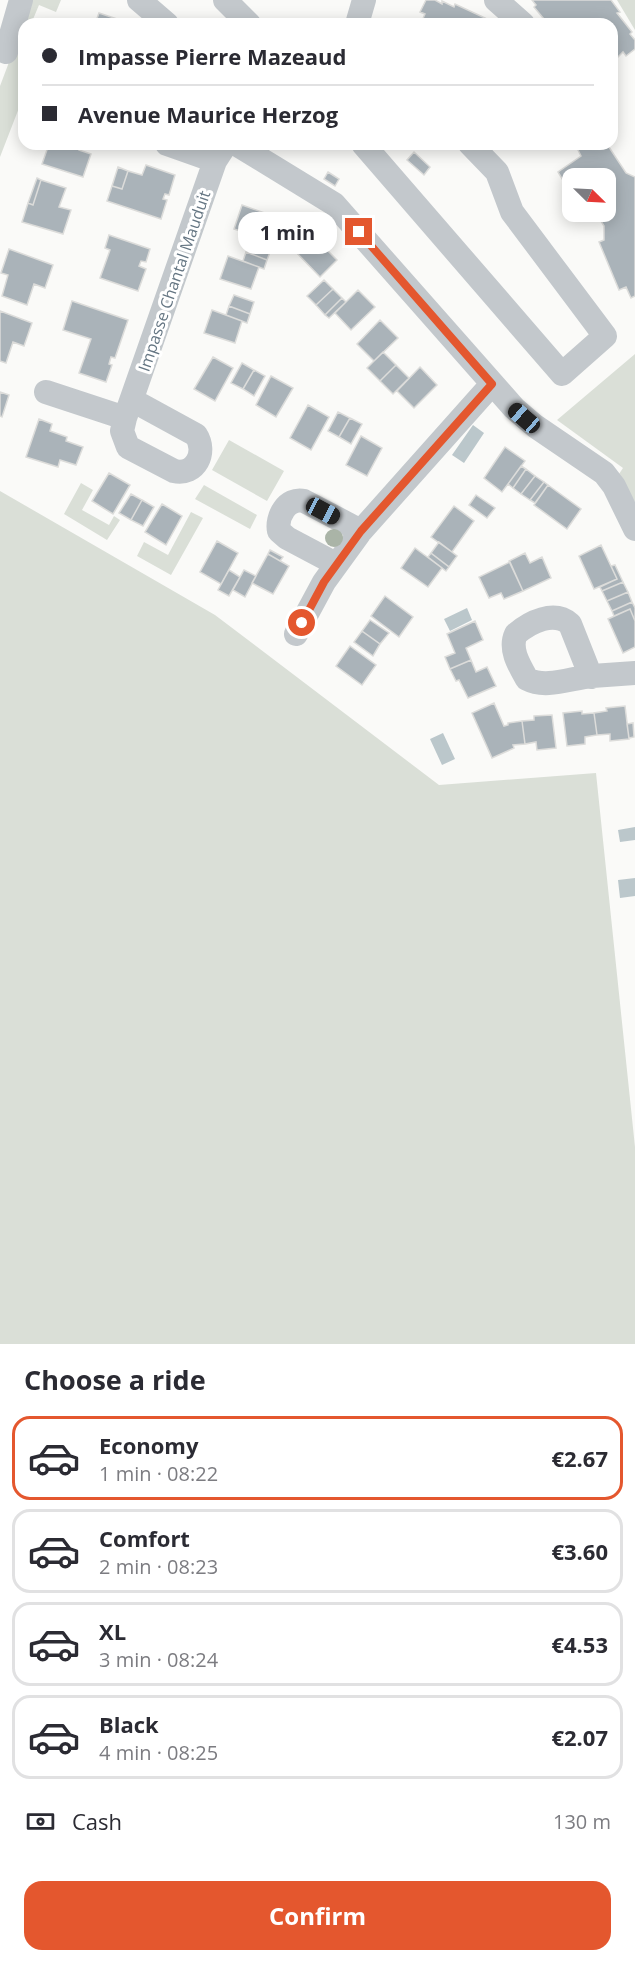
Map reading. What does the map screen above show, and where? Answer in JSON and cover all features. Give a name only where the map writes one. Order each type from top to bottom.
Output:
[{"type":"street","points":[[6,52],[21,0]]},
{"type":"street","points":[[139,0],[160,18]]},
{"type":"street","points":[[225,0],[243,18]]},
{"type":"street","points":[[359,18],[364,0]]},
{"type":"street","points":[[496,0],[516,18]]},
{"type":"street","points":[[246,150],[334,204],[524,418],[603,473],[614,486],[635,529]]},
{"type":"street","points":[[368,150],[562,374],[605,336],[512,212],[497,172],[486,150]]},
{"type":"street","name":"Impasse Chantal Mauduit","points":[[46,392],[129,409],[220,152]]},
{"type":"street","points":[[296,634],[324,582],[361,531],[492,384]]},
{"type":"street","points":[[336,564],[287,538],[279,531],[280,518],[289,503],[295,500],[304,501],[361,531]]},
{"type":"street","points":[[591,676],[635,674]]},
{"type":"shaded area","points":[[30,0],[61,0],[56,12],[39,5],[34,18],[24,18]]},
{"type":"shaded area","points":[[617,0],[635,0],[635,30]]},
{"type":"shaded area","points":[[18,37],[18,110],[0,157],[0,86]]},
{"type":"shaded area","points":[[635,354],[635,502],[619,474],[623,468],[557,420]]},
{"type":"shaded area","points":[[473,425],[484,433],[464,463],[452,455]]},
{"type":"shaded area","points":[[229,440],[284,471],[267,501],[212,470]]},
{"type":"shaded area","points":[[81,483],[93,490],[82,510],[109,525],[114,516],[120,520],[107,540],[64,514]]},
{"type":"shaded area","points":[[204,485],[257,515],[250,529],[195,499]]},
{"type":"shaded area","points":[[0,491],[215,615],[439,785],[596,773],[635,1147],[635,1344],[0,1344]]},
{"type":"shaded area","points":[[191,512],[203,518],[171,575],[137,556],[144,542],[168,555]]},
{"type":"shaded area","points":[[467,608],[472,620],[450,631],[444,619]]},
{"type":"shaded area","points":[[443,733],[455,759],[442,765],[430,739]]},
{"type":"shaded area","points":[[635,827],[635,840],[620,842],[618,830]]},
{"type":"shaded area","points":[[635,878],[635,896],[620,898],[618,880]]},
{"type":"building","points":[[426,0],[435,0],[454,7],[455,4],[485,18],[423,18],[425,14],[420,12]]},
{"type":"building","points":[[532,0],[611,0],[620,12],[617,13],[632,32],[630,34],[635,40],[635,49],[626,56],[623,52],[618,57],[618,18],[543,18],[534,7],[536,5]]},
{"type":"building","points":[[99,13],[114,18],[97,18]]},
{"type":"building","points":[[47,150],[79,150],[91,154],[83,177],[42,164]]},
{"type":"building","points":[[578,150],[611,150],[626,173],[635,177],[635,296],[631,298],[626,287],[619,290],[599,242],[604,240],[604,226],[602,222],[616,222],[616,168],[564,168],[581,156]]},
{"type":"building","points":[[414,152],[430,167],[424,175],[407,160]]},
{"type":"building","points":[[146,165],[175,175],[169,195],[165,194],[163,199],[167,200],[161,219],[107,201],[112,186],[122,189],[128,171],[142,175]]},
{"type":"building","points":[[118,167],[128,171],[122,189],[112,186]]},
{"type":"building","points":[[328,172],[339,179],[335,186],[324,179]]},
{"type":"building","points":[[37,178],[41,180],[33,205],[28,203]]},
{"type":"building","points":[[41,180],[66,188],[59,207],[71,210],[63,234],[22,222],[28,203],[33,205]]},
{"type":"building","points":[[242,205],[273,216],[265,239],[234,229]]},
{"type":"building","points":[[271,223],[277,225],[270,246],[250,240],[252,234],[265,239]]},
{"type":"building","points":[[277,225],[290,230],[283,251],[270,246]]},
{"type":"building","points":[[311,234],[337,260],[320,277],[294,250]]},
{"type":"building","points":[[109,235],[150,249],[146,262],[141,261],[139,266],[146,269],[138,291],[100,278],[110,250],[105,248]]},
{"type":"building","points":[[250,240],[272,247],[267,260],[246,252]]},
{"type":"building","points":[[9,249],[53,265],[45,288],[34,284],[27,305],[2,296],[8,275],[1,273]]},
{"type":"building","points":[[246,252],[267,260],[264,269],[243,261]]},
{"type":"building","points":[[228,256],[259,267],[251,289],[220,279]]},
{"type":"building","points":[[324,280],[333,289],[316,305],[307,296]]},
{"type":"building","points":[[333,289],[342,298],[325,315],[316,305]]},
{"type":"building","points":[[358,290],[375,307],[351,330],[335,313]]},
{"type":"building","points":[[234,295],[254,302],[250,314],[229,306]]},
{"type":"building","points":[[342,298],[346,302],[329,318],[325,315]]},
{"type":"building","points":[[72,301],[128,320],[115,358],[111,357],[109,364],[112,365],[106,382],[79,373],[91,339],[63,330]]},
{"type":"building","points":[[229,306],[250,314],[247,323],[226,315]]},
{"type":"building","points":[[212,310],[242,321],[235,343],[204,333]]},
{"type":"building","points":[[0,311],[32,323],[24,346],[13,342],[6,363],[0,361]]},
{"type":"building","points":[[380,320],[398,338],[374,361],[357,344]]},
{"type":"building","points":[[383,352],[396,365],[380,381],[367,368]]},
{"type":"building","points":[[213,357],[233,368],[215,401],[194,389]]},
{"type":"building","points":[[242,363],[254,370],[243,389],[231,383]]},
{"type":"building","points":[[396,365],[409,378],[393,394],[380,381]]},
{"type":"building","points":[[420,367],[437,385],[414,408],[397,391]]},
{"type":"building","points":[[254,370],[265,376],[254,396],[243,389]]},
{"type":"building","points":[[271,376],[293,388],[276,417],[256,405]]},
{"type":"building","points":[[0,392],[9,395],[2,417],[0,416]]},
{"type":"building","points":[[308,405],[329,417],[311,450],[290,438]]},
{"type":"building","points":[[338,412],[350,418],[339,437],[328,431]]},
{"type":"building","points":[[350,418],[362,424],[351,444],[339,437]]},
{"type":"building","points":[[39,419],[52,424],[50,431],[67,437],[66,441],[83,447],[76,465],[60,460],[58,467],[26,457]]},
{"type":"building","points":[[361,436],[382,448],[367,476],[346,465]]},
{"type":"building","points":[[505,447],[525,461],[502,492],[484,478]]},
{"type":"building","points":[[521,466],[526,469],[513,488],[508,484]]},
{"type":"building","points":[[526,469],[535,476],[521,494],[513,488]]},
{"type":"building","points":[[109,473],[130,485],[113,514],[92,501]]},
{"type":"building","points":[[535,476],[544,482],[530,500],[521,494]]},
{"type":"building","points":[[544,482],[548,485],[535,503],[530,500]]},
{"type":"building","points":[[548,485],[581,509],[567,529],[534,505]]},
{"type":"building","points":[[131,494],[142,500],[131,520],[119,513]]},
{"type":"building","points":[[476,495],[495,508],[487,518],[469,505]]},
{"type":"building","points":[[142,500],[154,507],[143,526],[131,520]]},
{"type":"building","points":[[162,504],[182,516],[166,545],[145,532]]},
{"type":"building","points":[[454,506],[474,521],[452,552],[431,537]]},
{"type":"building","points":[[217,541],[238,553],[221,584],[200,572]]},
{"type":"building","points":[[439,542],[457,556],[449,567],[431,553]]},
{"type":"building","points":[[601,545],[617,579],[594,589],[579,556]]},
{"type":"building","points":[[415,548],[442,568],[428,587],[401,568]]},
{"type":"building","points":[[270,550],[283,557],[280,561],[268,554]]},
{"type":"building","points":[[431,553],[449,567],[446,571],[428,557]]},
{"type":"building","points":[[525,553],[530,563],[542,557],[551,578],[523,591],[509,561]]},
{"type":"building","points":[[268,554],[289,566],[273,594],[252,583]]},
{"type":"building","points":[[510,562],[523,591],[504,599],[501,593],[489,598],[479,577]]},
{"type":"building","points":[[615,565],[623,582],[602,591],[600,587],[617,579],[611,566]]},
{"type":"building","points":[[229,570],[240,577],[229,596],[218,590]]},
{"type":"building","points":[[244,570],[256,576],[245,597],[233,590]]},
{"type":"building","points":[[623,582],[628,592],[607,601],[602,591]]},
{"type":"building","points":[[628,592],[632,602],[612,611],[607,601]]},
{"type":"building","points":[[385,596],[413,617],[399,637],[371,616]]},
{"type":"building","points":[[632,602],[635,608],[635,621],[630,609],[614,616],[612,611]]},
{"type":"building","points":[[630,609],[635,621],[635,647],[623,653],[608,619]]},
{"type":"building","points":[[370,620],[389,633],[380,644],[362,631]]},
{"type":"building","points":[[475,621],[483,640],[466,648],[471,660],[450,669],[445,657],[455,653],[447,634]]},
{"type":"building","points":[[362,631],[380,644],[373,656],[354,642]]},
{"type":"building","points":[[350,646],[376,665],[362,685],[336,666]]},
{"type":"building","points":[[471,660],[476,672],[487,667],[496,686],[468,698],[459,680],[456,681],[450,669]]},
{"type":"building","points":[[494,703],[504,726],[508,723],[522,721],[525,744],[513,745],[514,748],[492,758],[472,713]]},
{"type":"building","points":[[625,706],[629,739],[610,741],[610,734],[597,735],[594,713],[607,711],[606,708]]},
{"type":"building","points":[[582,711],[582,714],[594,713],[597,735],[585,737],[585,744],[567,746],[563,713]]},
{"type":"building","points":[[552,715],[556,748],[537,750],[536,742],[525,744],[522,721],[534,720],[534,716]]},
{"type":"building","points":[[633,723],[634,737],[629,738],[627,724]]},
{"type":"route","points":[[302,623],[324,582],[361,531],[492,384],[359,232]]}]
